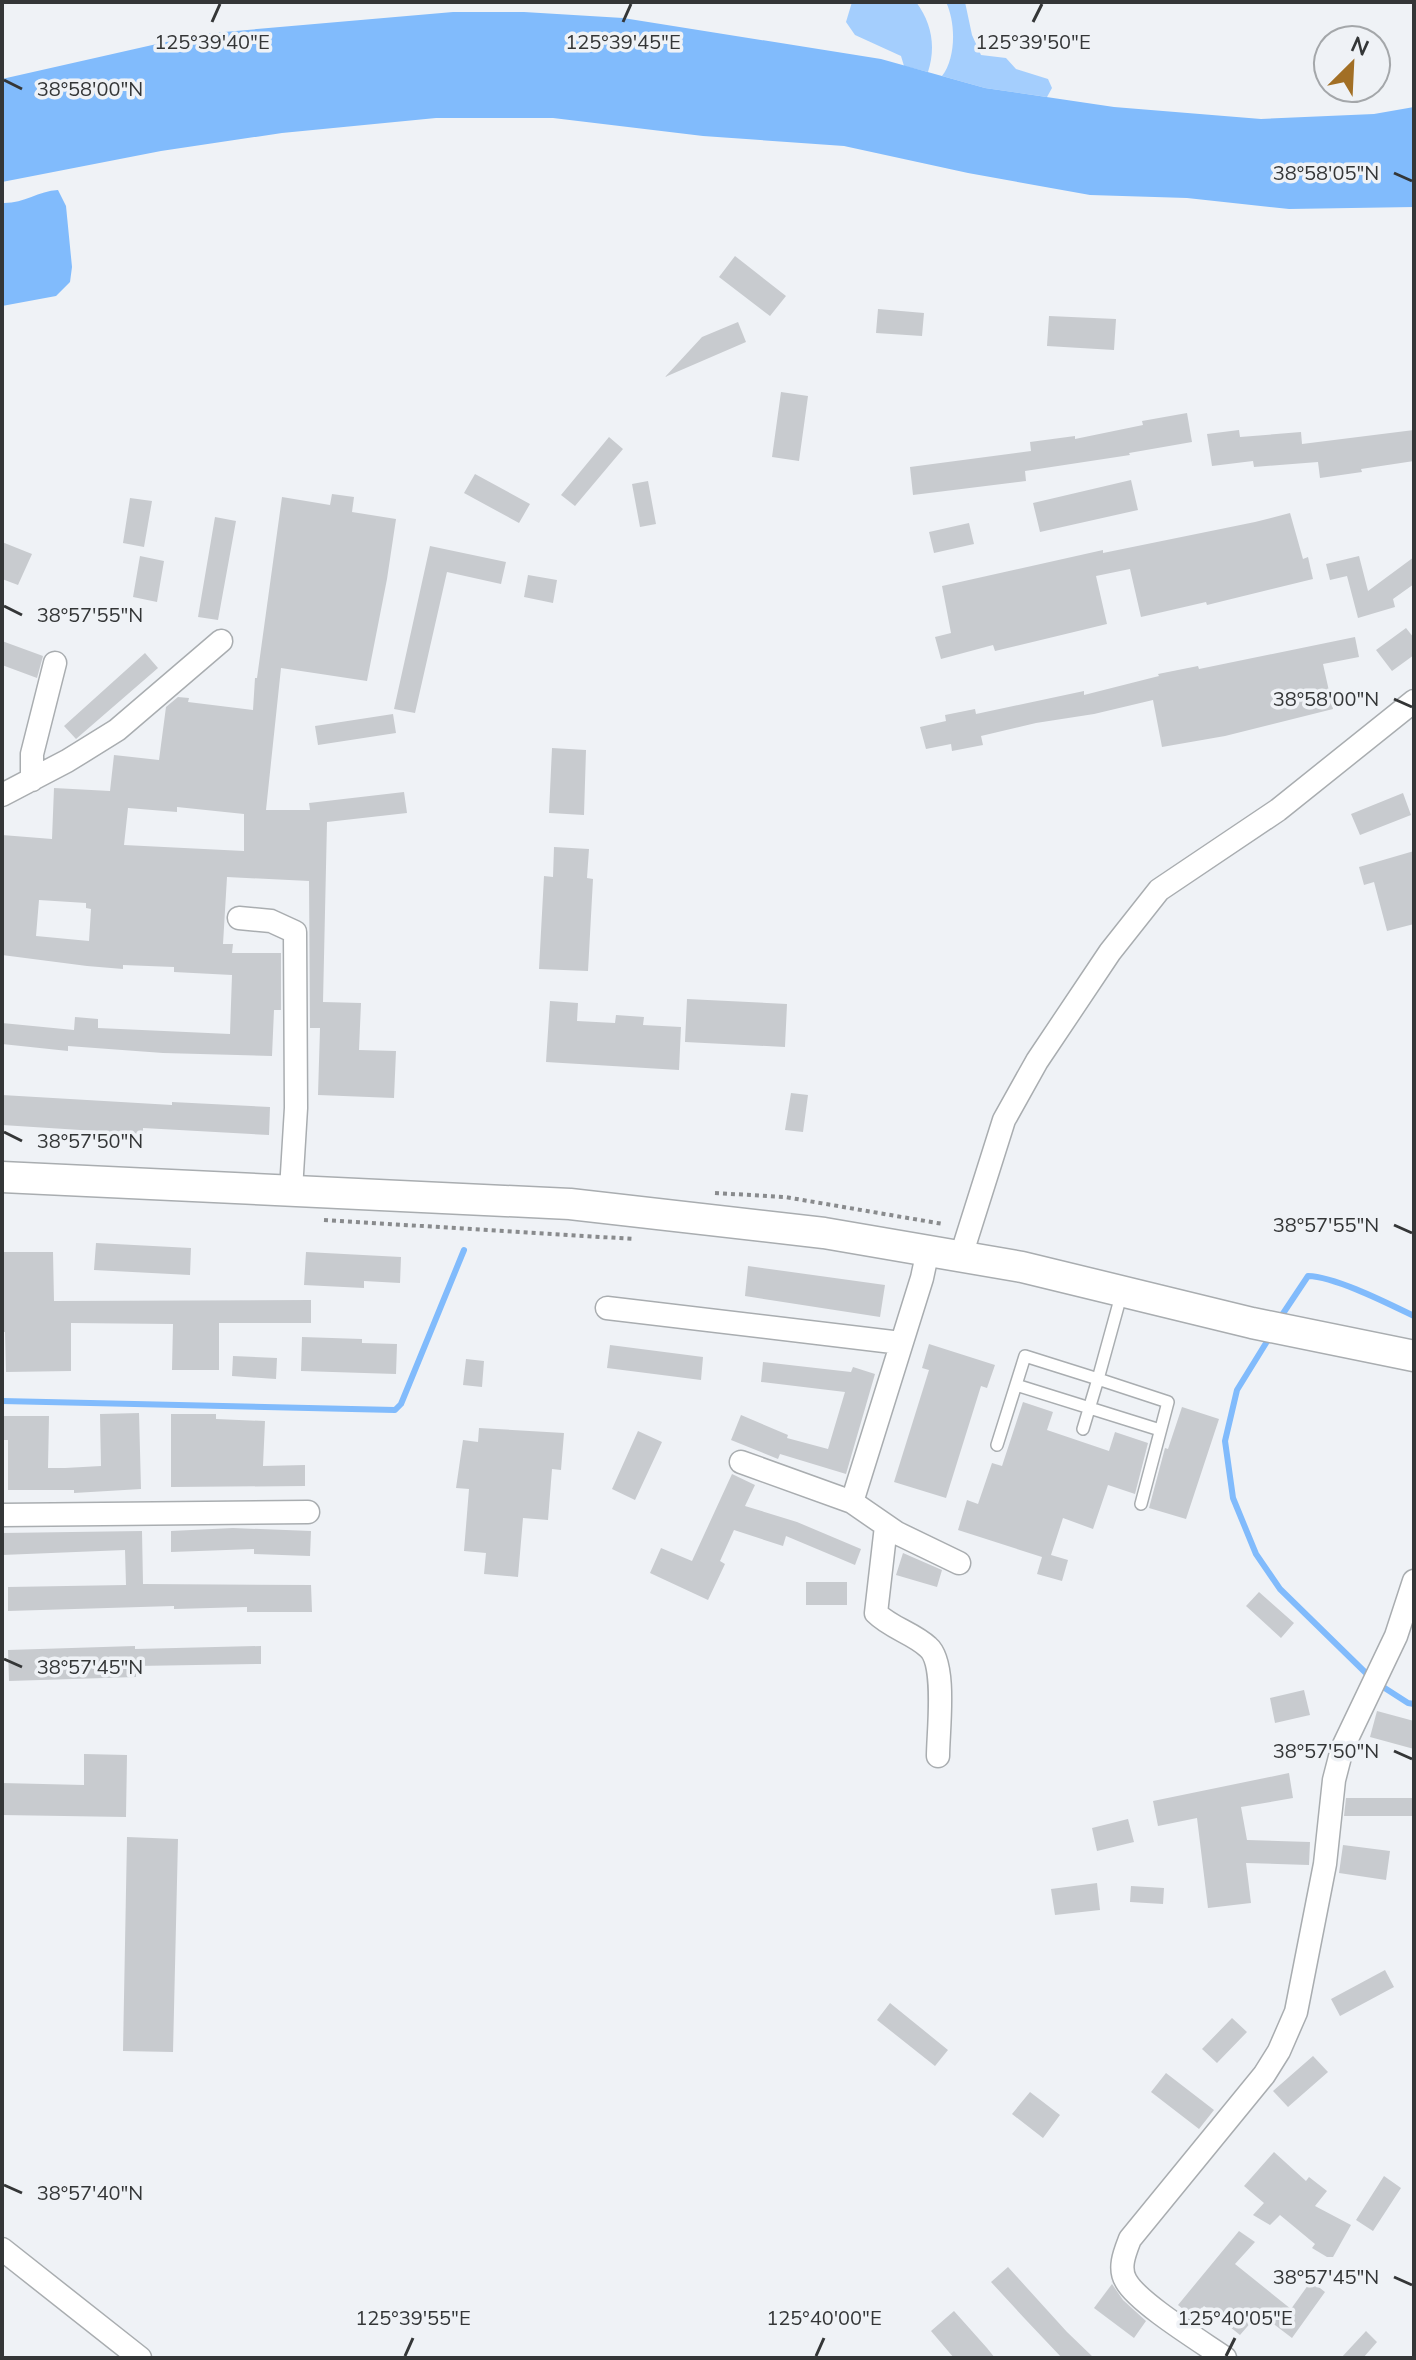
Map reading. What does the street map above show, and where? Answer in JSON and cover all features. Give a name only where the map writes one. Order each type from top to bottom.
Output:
[{"type":"main road","points":[[2,1177],[570,1204],[808,1231],[961,1256],[1252,1323],[1414,1356]]},
{"type":"street","points":[[2,795],[117,730],[221,641]]},
{"type":"street","points":[[32,780],[32,754],[55,663]]},
{"type":"street","points":[[961,1256],[1004,1120],[1037,1061],[1110,952],[1159,890],[1278,810],[1414,701]]},
{"type":"street","points":[[239,918],[271,921],[295,932],[296,1108],[291,1190]]},
{"type":"street","points":[[852,1502],[928,1250]]},
{"type":"street","points":[[607,1308],[901,1343]]},
{"type":"street","points":[[741,1462],[852,1502],[886,1526],[959,1563]]},
{"type":"street","points":[[2,1515],[308,1512]]},
{"type":"street","points":[[886,1526],[876,1613],[935,1653],[939,1677],[938,1756]]},
{"type":"street","points":[[1225,2358],[1132,2289],[1122,2270],[1124,2253],[1130,2239],[1264,2075],[1279,2051],[1296,2012],[1325,1864],[1334,1780],[1342,1749],[1396,1636],[1414,1581]]},
{"type":"street","points":[[2,2249],[140,2358]]},
{"type":"lane","points":[[1083,1429],[1122,1291]]},
{"type":"lane","points":[[997,1445],[1025,1356],[1168,1402],[1141,1504]]},
{"type":"lane","points":[[1016,1385],[1160,1430]]},
{"type":"path","points":[[320,1219],[646,1239]]},
{"type":"shaded area","points":[[852,2],[916,2],[926,18],[931,36],[932,53],[928,72],[904,66],[901,56],[855,35],[846,22]]},
{"type":"shaded area","points":[[946,2],[965,2],[972,35],[981,55],[1006,58],[1016,69],[1048,79],[1052,88],[1047,97],[985,88],[942,76],[950,60],[953,40],[952,20]]},
{"type":"shaded area","points":[[453,12],[524,12],[623,18],[881,59],[985,88],[1114,107],[1261,119],[1374,114],[1414,107],[1414,207],[1289,209],[1187,198],[1090,195],[844,146],[703,136],[553,118],[436,118],[282,133],[161,151],[2,182],[2,79],[201,34]]},
{"type":"shaded area","points":[[58,190],[66,206],[72,267],[70,282],[56,296],[2,306],[2,203],[17,202]]},
{"type":"building","points":[[735,256],[786,296],[770,316],[719,277]]},
{"type":"building","points":[[878,309],[924,313],[922,336],[876,333]]},
{"type":"building","points":[[1049,316],[1116,319],[1114,350],[1047,346]]},
{"type":"building","points":[[738,322],[746,342],[665,377],[702,337]]},
{"type":"building","points":[[781,392],[808,396],[799,461],[772,457]]},
{"type":"building","points":[[1187,413],[1192,442],[1025,471],[1026,481],[913,495],[910,467],[1031,451],[1030,442],[1075,436],[1075,439]]},
{"type":"building","points":[[1239,430],[1240,437],[1301,432],[1302,444],[1414,430],[1414,461],[1320,478],[1318,462],[1254,467],[1253,461],[1212,466],[1207,434]]},
{"type":"building","points":[[609,437],[623,449],[575,506],[561,495]]},
{"type":"building","points":[[475,474],[530,504],[519,523],[464,493]]},
{"type":"building","points":[[1131,480],[1138,510],[1040,532],[1033,503]]},
{"type":"building","points":[[648,481],[656,524],[640,527],[632,484]]},
{"type":"building","points":[[332,494],[354,497],[352,512],[396,519],[367,681],[281,668],[266,810],[310,810],[309,803],[404,792],[407,813],[327,822],[323,1002],[361,1003],[359,1050],[396,1051],[394,1098],[318,1095],[320,1028],[310,1028],[309,881],[227,877],[223,944],[233,944],[232,953],[281,953],[281,1010],[274,1010],[272,1056],[68,1046],[68,1051],[2,1044],[2,1023],[74,1030],[75,1017],[98,1019],[98,1028],[230,1034],[232,975],[174,972],[174,967],[123,965],[123,969],[87,966],[2,955],[2,835],[52,839],[54,788],[110,791],[114,755],[159,760],[166,707],[178,697],[189,698],[188,702],[253,710],[282,497],[330,505]],"holes":[[[177,807],[244,814],[244,851],[124,845],[128,808],[177,812]],[[39,900],[86,903],[86,908],[91,909],[89,941],[36,936]]]},
{"type":"building","points":[[130,498],[152,501],[144,547],[123,543]]},
{"type":"building","points":[[1290,513],[1303,559],[1308,557],[1313,579],[1207,605],[1206,602],[1141,617],[1130,569],[1096,576],[1107,624],[995,651],[993,645],[941,659],[935,637],[951,633],[942,586]]},
{"type":"building","points":[[215,517],[236,521],[218,620],[198,617]]},
{"type":"building","points":[[969,523],[974,544],[934,553],[929,532]]},
{"type":"building","points":[[2,542],[32,554],[18,585],[2,579]]},
{"type":"building","points":[[430,546],[506,562],[501,584],[447,572],[415,713],[394,709]]},
{"type":"building","points":[[140,556],[164,561],[157,602],[133,597]]},
{"type":"building","points":[[1359,556],[1368,591],[1414,557],[1414,584],[1393,599],[1395,607],[1358,618],[1347,576],[1330,580],[1326,564]]},
{"type":"building","points":[[528,575],[557,580],[553,603],[524,597]]},
{"type":"building","points":[[1406,628],[1414,638],[1414,655],[1392,671],[1376,650]]},
{"type":"building","points":[[1355,637],[1359,657],[1323,664],[1333,709],[1225,736],[1162,747],[1153,700],[981,736],[983,745],[952,751],[951,744],[926,749],[920,727],[946,721],[945,715],[975,709],[976,714],[1084,691],[1084,695],[1158,674],[1198,666],[1199,669]]},
{"type":"building","points":[[2,641],[43,656],[37,678],[2,665]]},
{"type":"building","points":[[145,653],[158,668],[76,739],[64,726]]},
{"type":"building","points":[[393,714],[396,733],[318,745],[315,726]]},
{"type":"building","points":[[552,748],[586,750],[584,815],[549,813]]},
{"type":"building","points":[[1403,793],[1411,815],[1360,835],[1351,814]]},
{"type":"building","points":[[554,847],[589,849],[587,878],[593,879],[588,971],[539,969],[544,876],[553,877]]},
{"type":"building","points":[[1414,851],[1414,924],[1387,931],[1374,882],[1364,885],[1359,867]]},
{"type":"building","points":[[687,999],[787,1004],[785,1047],[685,1042]]},
{"type":"building","points":[[550,1001],[578,1003],[577,1021],[615,1023],[616,1015],[644,1017],[643,1025],[681,1027],[679,1070],[546,1062]]},
{"type":"building","points":[[791,1093],[808,1095],[803,1132],[785,1130]]},
{"type":"building","points":[[2,1095],[270,1107],[269,1135],[143,1128],[143,1134],[2,1125]]},
{"type":"building","points":[[96,1243],[191,1248],[190,1275],[94,1270]]},
{"type":"building","points":[[2,1252],[53,1252],[54,1301],[311,1300],[311,1323],[219,1323],[219,1370],[172,1370],[173,1324],[71,1323],[71,1371],[6,1372],[5,1332],[2,1332]]},
{"type":"building","points":[[306,1252],[401,1257],[400,1283],[364,1281],[364,1288],[304,1285]]},
{"type":"building","points":[[748,1266],[885,1285],[880,1317],[745,1296]]},
{"type":"building","points":[[302,1337],[362,1339],[362,1343],[397,1344],[396,1374],[301,1371]]},
{"type":"building","points":[[929,1344],[995,1365],[987,1388],[981,1386],[946,1498],[894,1482],[929,1370],[922,1368]]},
{"type":"building","points":[[610,1345],[703,1357],[701,1380],[607,1368]]},
{"type":"building","points":[[233,1356],[277,1358],[276,1379],[232,1376]]},
{"type":"building","points":[[466,1359],[484,1361],[482,1387],[463,1385]]},
{"type":"building","points":[[763,1362],[851,1372],[853,1367],[875,1374],[846,1474],[780,1454],[778,1459],[731,1440],[741,1415],[788,1435],[787,1438],[828,1449],[845,1392],[761,1382]]},
{"type":"building","points":[[1023,1402],[1053,1412],[1047,1430],[1109,1451],[1115,1432],[1148,1443],[1135,1494],[1108,1485],[1093,1529],[1063,1518],[1051,1555],[1068,1560],[1062,1581],[1037,1574],[1042,1557],[958,1530],[967,1500],[978,1504],[992,1463],[1002,1466]]},
{"type":"building","points":[[1182,1407],[1219,1419],[1186,1519],[1149,1508],[1165,1448],[1168,1449]]},
{"type":"building","points":[[139,1413],[141,1489],[74,1493],[74,1490],[8,1490],[8,1440],[2,1440],[2,1416],[49,1416],[48,1468],[65,1468],[101,1466],[100,1414]]},
{"type":"building","points":[[171,1414],[216,1414],[216,1419],[265,1421],[263,1466],[305,1465],[305,1486],[171,1487]]},
{"type":"building","points":[[479,1428],[564,1433],[561,1470],[552,1469],[548,1520],[523,1518],[518,1577],[484,1574],[486,1553],[464,1551],[469,1489],[456,1488],[463,1440],[478,1442]]},
{"type":"building","points":[[638,1431],[662,1442],[635,1500],[612,1489]]},
{"type":"building","points":[[732,1474],[755,1485],[745,1506],[797,1522],[861,1549],[855,1565],[786,1536],[783,1546],[734,1530],[720,1561],[725,1564],[708,1600],[650,1573],[661,1548],[692,1561]]},
{"type":"building","points":[[233,1528],[311,1531],[310,1556],[254,1554],[254,1549],[171,1552],[171,1531]]},
{"type":"building","points":[[142,1531],[143,1584],[311,1585],[312,1612],[247,1612],[247,1607],[174,1609],[174,1606],[8,1611],[8,1587],[126,1585],[125,1550],[2,1555],[2,1533]]},
{"type":"building","points":[[903,1553],[942,1570],[937,1587],[896,1575]]},
{"type":"building","points":[[806,1582],[847,1582],[847,1605],[806,1605]]},
{"type":"building","points":[[1259,1592],[1294,1623],[1281,1638],[1246,1606]]},
{"type":"building","points":[[135,1646],[135,1649],[261,1646],[261,1664],[136,1666],[136,1677],[9,1681],[8,1650]]},
{"type":"building","points":[[1304,1690],[1310,1715],[1275,1723],[1270,1698]]},
{"type":"building","points":[[1377,1711],[1414,1721],[1414,1749],[1370,1737]]},
{"type":"building","points":[[84,1754],[127,1755],[126,1817],[2,1815],[2,1783],[84,1785]]},
{"type":"building","points":[[1289,1773],[1293,1798],[1241,1807],[1247,1840],[1310,1842],[1309,1865],[1246,1863],[1251,1903],[1208,1908],[1197,1818],[1158,1826],[1153,1801]]},
{"type":"building","points":[[1346,1798],[1414,1798],[1414,1816],[1344,1816]]},
{"type":"building","points":[[1128,1819],[1134,1842],[1097,1851],[1092,1828]]},
{"type":"building","points":[[127,1837],[178,1839],[173,2052],[123,2051]]},
{"type":"building","points":[[1343,1845],[1390,1851],[1386,1880],[1339,1873]]},
{"type":"building","points":[[1097,1883],[1100,1910],[1055,1915],[1051,1889]]},
{"type":"building","points":[[1131,1886],[1164,1888],[1163,1904],[1130,1902]]},
{"type":"building","points":[[1385,1970],[1394,1987],[1340,2016],[1331,1999]]},
{"type":"building","points":[[890,2003],[948,2050],[935,2066],[877,2020]]},
{"type":"building","points":[[1232,2018],[1247,2032],[1217,2063],[1202,2049]]},
{"type":"building","points":[[1313,2056],[1328,2072],[1288,2107],[1273,2091]]},
{"type":"building","points":[[1166,2073],[1214,2110],[1199,2129],[1151,2092]]},
{"type":"building","points":[[1030,2092],[1060,2115],[1043,2138],[1012,2114]]},
{"type":"building","points":[[1274,2152],[1306,2181],[1309,2177],[1327,2191],[1315,2206],[1351,2225],[1333,2257],[1312,2248],[1315,2244],[1280,2215],[1270,2225],[1253,2215],[1264,2203],[1244,2186]]},
{"type":"building","points":[[1384,2176],[1401,2188],[1373,2231],[1356,2220]]},
{"type":"building","points":[[1239,2231],[1255,2242],[1235,2264],[1291,2309],[1311,2281],[1325,2292],[1292,2338],[1259,2313],[1240,2335],[1204,2306],[1194,2318],[1178,2305]]},
{"type":"building","points":[[1008,2267],[1094,2358],[1062,2358],[1026,2320],[991,2282]]},
{"type":"building","points":[[1112,2284],[1123,2300],[1146,2321],[1134,2338],[1094,2308]]},
{"type":"building","points":[[954,2311],[995,2358],[954,2358],[931,2331]]},
{"type":"building","points":[[1366,2331],[1377,2342],[1363,2358],[1341,2358]]},
{"type":"waterway","points":[[2,1401],[395,1410],[401,1404],[464,1250]]},
{"type":"waterway","points":[[1280,1318],[1308,1276],[1347,1286],[1414,1316]]},
{"type":"waterway","points":[[1271,1335],[1237,1390],[1225,1441],[1233,1498],[1256,1554],[1280,1589],[1371,1678]]},
{"type":"waterway","points":[[1380,1685],[1414,1704]]}]
